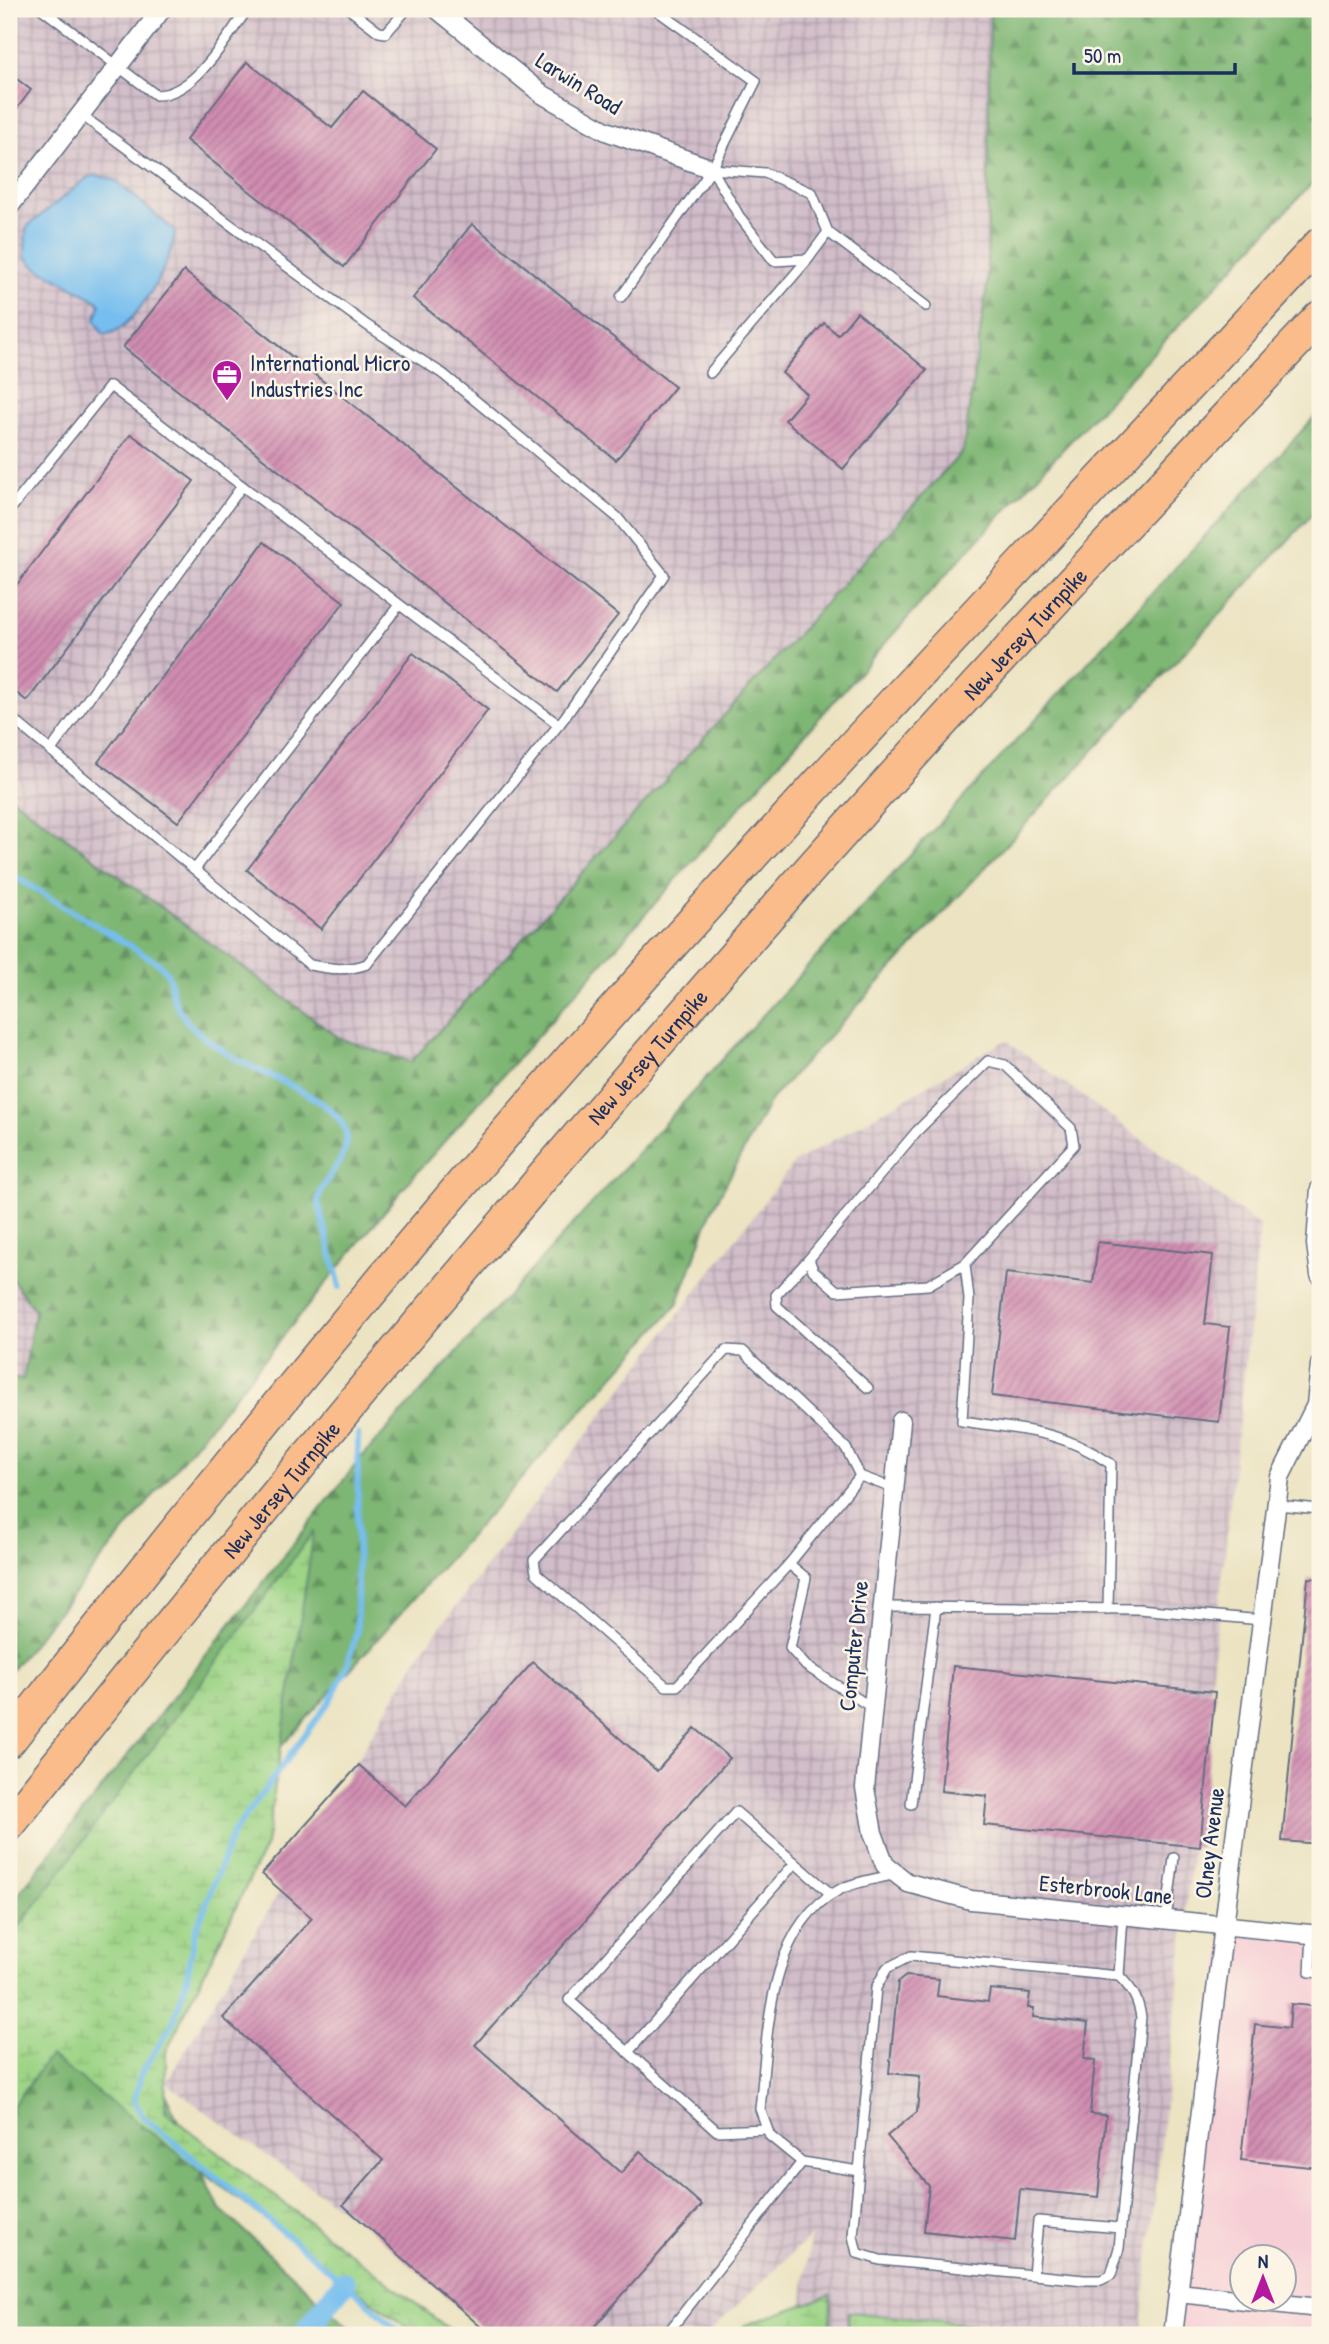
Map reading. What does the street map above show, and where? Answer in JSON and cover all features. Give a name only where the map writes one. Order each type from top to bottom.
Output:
[{"type":"highway","name":"New Jersey Turnpike","points":[[9,1741],[190,1511],[447,1202],[760,849],[1320,244]]},
{"type":"highway","name":"New Jersey Turnpike","points":[[9,1825],[183,1605],[342,1412],[785,898],[1084,569],[1320,317]]},
{"type":"street","points":[[9,206],[162,9]]},
{"type":"street","name":"Larwin Road","points":[[445,11],[542,94],[606,131],[712,169]]},
{"type":"street","points":[[1320,1189],[1316,1244],[1320,1275]]},
{"type":"street","name":"Olney Avenue","points":[[1173,2335],[1280,1477],[1316,1405],[1320,1366]]},
{"type":"street","name":"Computer Drive","points":[[895,1873],[885,1865],[873,1833],[865,1788],[901,1420]]},
{"type":"street","name":"Esterbrook Lane","points":[[895,1873],[908,1883],[971,1900],[1316,1935]]},
{"type":"street","points":[[1178,2293],[1320,2308]]},
{"type":"lane","points":[[42,9],[156,94],[183,89],[248,9]]},
{"type":"lane","points":[[349,9],[379,32],[386,33],[407,9]]},
{"type":"lane","points":[[621,297],[712,169],[756,81],[655,9]]},
{"type":"lane","points":[[9,716],[310,965],[334,970],[352,969],[367,964],[559,725],[664,575],[617,517],[443,374],[368,326],[80,114]]},
{"type":"lane","points":[[712,169],[765,173],[812,193],[828,232],[926,306]]},
{"type":"lane","points":[[712,169],[739,216],[774,261],[808,260]]},
{"type":"lane","points":[[710,373],[808,260],[828,232]]},
{"type":"lane","points":[[9,511],[110,386],[559,725]]},
{"type":"lane","points":[[51,750],[242,486]]},
{"type":"lane","points":[[195,869],[399,605]]},
{"type":"lane","points":[[809,1259],[813,1270],[837,1291],[928,1285],[965,1264],[1074,1145],[1071,1128],[1005,1065],[988,1061],[917,1131],[776,1295],[777,1306],[868,1388]]},
{"type":"lane","points":[[965,1264],[969,1299],[962,1421],[1053,1434],[1085,1446],[1111,1464],[1108,1609]]},
{"type":"lane","points":[[860,1476],[789,1564],[677,1686],[666,1686],[536,1573],[534,1560],[726,1350],[743,1351],[826,1428],[846,1448],[860,1476],[895,1489]]},
{"type":"lane","points":[[1277,1505],[1320,1509]]},
{"type":"lane","points":[[789,1564],[806,1578],[790,1648],[806,1666],[871,1707]]},
{"type":"lane","points":[[882,1607],[1108,1609],[1262,1620]]},
{"type":"lane","points":[[911,1804],[936,1607]]},
{"type":"lane","points":[[765,2129],[717,2131],[569,2000],[736,1812],[831,1894]]},
{"type":"lane","points":[[1166,1920],[1174,1858]]},
{"type":"lane","points":[[628,2052],[795,1863]]},
{"type":"lane","points":[[859,2171],[802,2162],[765,2129],[760,2109],[777,1972],[786,1949],[804,1923],[831,1894],[842,1888],[895,1873]]},
{"type":"lane","points":[[1119,1976],[911,1956],[887,1968],[876,1988],[853,2236],[857,2253],[880,2260],[1084,2280],[1101,2280],[1111,2275],[1117,2263],[1141,2017],[1138,2000],[1119,1976],[1124,1916]]},
{"type":"lane","points":[[1316,1935],[1310,1972],[1320,1973]]},
{"type":"lane","points":[[666,2335],[802,2162]]},
{"type":"lane","points":[[1033,2275],[1038,2221],[1121,2228]]},
{"type":"shaded area","points":[[9,9],[990,9],[987,286],[963,451],[411,1062],[341,1039],[9,796]]},
{"type":"shaded area","points":[[1006,1040],[1260,1226],[1140,2335],[799,2335],[810,2236],[706,2335],[517,2335],[166,2083],[421,1652],[794,1163]]},
{"type":"shaded area","points":[[9,1275],[35,1310],[23,1381],[9,1378]]},
{"type":"shaded area","points":[[1223,1926],[1320,1936],[1320,2335],[1179,2335]]},
{"type":"green space","points":[[990,9],[1320,9],[1320,175],[958,561],[411,1179],[9,1673],[9,1378],[23,1380],[35,1310],[9,1275],[9,796],[341,1039],[411,1062],[963,451],[987,286]]},
{"type":"green space","points":[[1320,411],[1320,506],[771,1099],[712,1210],[677,1305],[234,1799],[139,2038],[219,2208],[357,2335],[9,2335],[9,1906],[361,1458],[751,1028]]},
{"type":"green space","points":[[314,1531],[266,1845],[166,2052],[165,2112],[457,2335],[417,2335],[50,2056],[9,2111],[9,1941]]},
{"type":"green space","points":[[831,2295],[830,2335],[737,2335],[745,2325]]},
{"type":"green space","points":[[849,2312],[969,2324],[968,2335],[847,2335]]},
{"type":"water","points":[[96,175],[115,180],[175,231],[168,258],[139,309],[127,323],[115,331],[103,334],[95,320],[100,305],[96,300],[34,266],[25,256],[26,230],[29,225],[87,178]]},
{"type":"building","points":[[247,62],[332,128],[363,91],[436,149],[344,267],[186,140]]},
{"type":"building","points":[[9,73],[31,90],[9,119]]},
{"type":"building","points":[[472,224],[675,387],[616,460],[413,298]]},
{"type":"building","points":[[184,271],[618,615],[557,692],[123,347]]},
{"type":"building","points":[[857,312],[927,370],[843,469],[785,420],[807,394],[782,373],[824,323],[838,335]]},
{"type":"building","points":[[131,434],[194,481],[27,701],[9,687],[9,595]]},
{"type":"building","points":[[264,542],[344,602],[178,822],[98,762]]},
{"type":"building","points":[[413,653],[488,710],[321,929],[247,870]]},
{"type":"building","points":[[1098,1242],[1213,1255],[1205,1324],[1230,1327],[1219,1422],[992,1396],[1006,1273],[1093,1283]]},
{"type":"building","points":[[1308,1578],[1320,1579],[1320,1844],[1282,1841]]},
{"type":"building","points":[[533,1662],[657,1771],[695,1728],[730,1758],[475,2045],[621,2173],[640,2151],[702,2205],[587,2335],[490,2335],[343,2205],[383,2160],[223,2018],[312,1918],[262,1874],[359,1765],[405,1806]]},
{"type":"building","points":[[953,1666],[1215,1692],[1200,1847],[984,1825],[987,1796],[941,1791]]},
{"type":"building","points":[[906,1976],[939,1979],[937,1996],[988,2002],[990,1989],[1030,1993],[1028,2008],[1034,2008],[1033,2017],[1088,2023],[1084,2059],[1095,2060],[1090,2114],[1106,2115],[1098,2197],[1020,2189],[1015,2241],[924,2231],[929,2186],[887,2136],[917,2112],[920,2076],[889,2073],[898,1982]]},
{"type":"building","points":[[1291,2004],[1320,2007],[1320,2168],[1241,2160],[1255,2024],[1289,2028]]},
{"type":"waterway","points":[[9,873],[160,964],[168,974],[180,1011],[200,1034],[245,1064],[315,1099],[341,1122],[346,1134],[344,1152],[324,1185],[318,1202],[340,1287]]},
{"type":"waterway","points":[[358,1434],[357,1632],[346,1669],[329,1702],[233,1833],[195,1933],[186,1982],[173,2023],[141,2074],[134,2101],[143,2117],[362,2297],[402,2335]]},
{"type":"waterway","points":[[303,2335],[344,2283]]},
{"type":"place","name":"International Micro Industries Inc","points":[[227,402]]}]
